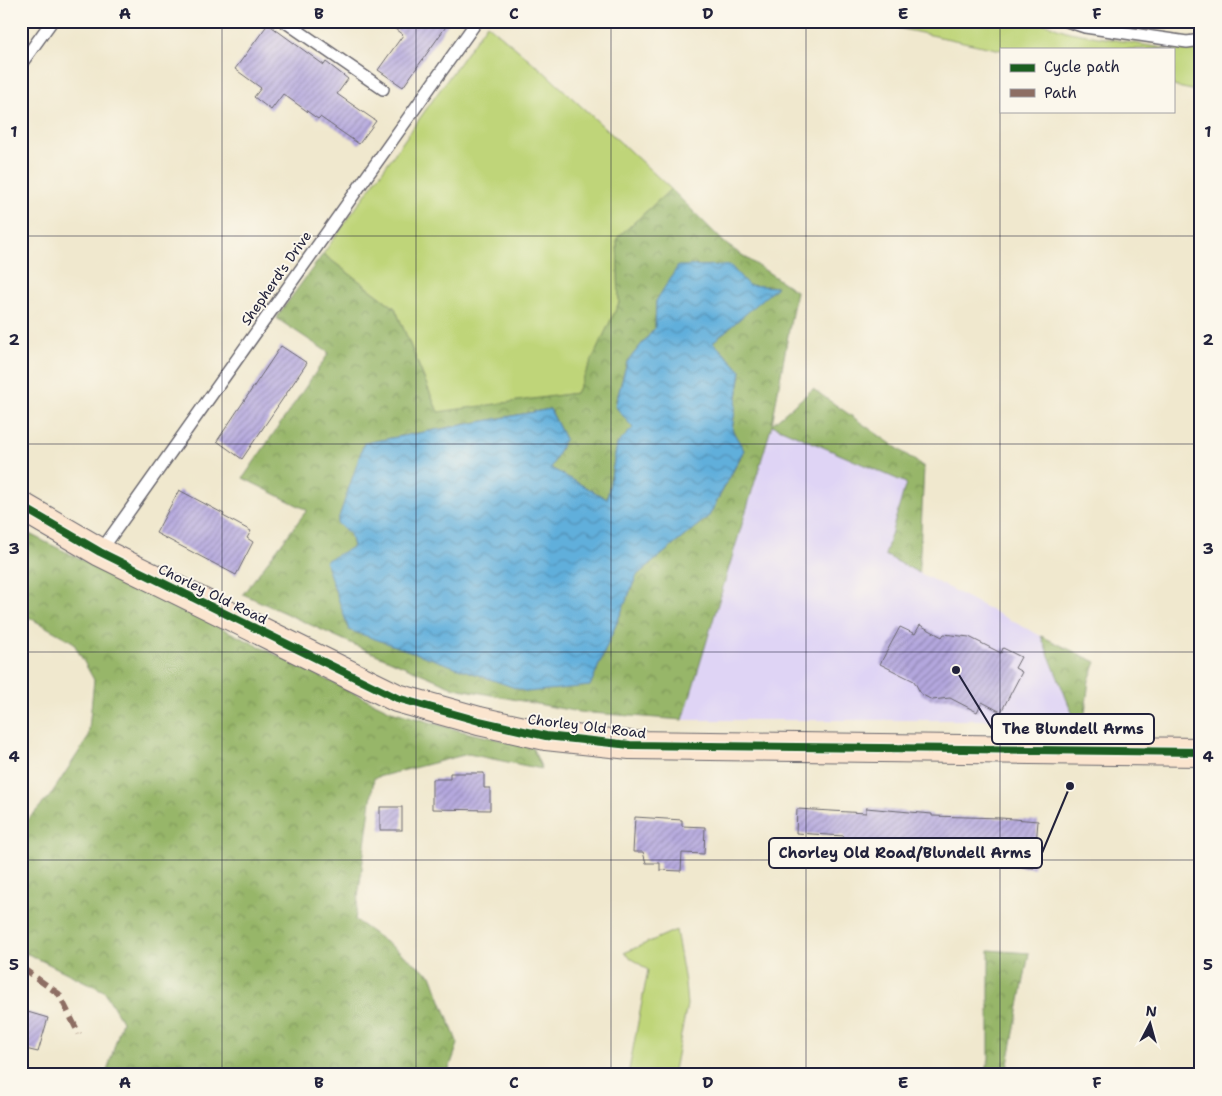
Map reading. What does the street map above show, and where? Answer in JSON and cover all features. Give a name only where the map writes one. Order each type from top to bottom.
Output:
[{"type":"main road","name":"Chorley Old Road","points":[[21,506],[100,552],[397,698],[479,721],[546,736],[630,746],[1201,752]]},
{"type":"lane","points":[[21,64],[52,21]]},
{"type":"lane","points":[[284,21],[383,89]]},
{"type":"lane","name":"Shepherd's Drive","points":[[100,552],[477,21]]},
{"type":"lane","points":[[1067,21],[1085,27],[1187,42],[1201,40]]},
{"type":"shaded area","points":[[772,424],[906,483],[885,555],[1041,636],[1075,720],[683,720]]},
{"type":"green space","points":[[901,21],[1037,21],[1069,32],[1162,48],[1000,48],[1000,50],[898,28]]},
{"type":"green space","points":[[487,24],[543,71],[671,189],[617,238],[619,303],[577,393],[438,413],[395,308],[323,254]]},
{"type":"green space","points":[[1201,48],[1201,92],[1174,86],[1174,50]]},
{"type":"green space","points":[[671,189],[727,245],[796,291],[772,424],[813,389],[924,467],[919,573],[885,555],[906,483],[772,425],[683,720],[579,712],[455,688],[243,594],[307,510],[243,478],[329,353],[276,318],[323,254],[395,308],[438,412],[576,393],[619,303],[617,238]],"holes":[[[776,287],[712,342],[741,371],[732,430],[744,451],[709,516],[637,575],[590,686],[353,547],[350,534],[364,443],[550,409],[565,439],[551,468],[607,499],[617,444],[634,428],[615,406],[627,362],[655,328],[656,301]]]},
{"type":"green space","points":[[21,530],[391,711],[461,731],[532,747],[542,769],[468,754],[374,778],[355,920],[431,975],[458,1044],[447,1075],[106,1075],[122,1021],[104,991],[28,954],[21,954],[21,827],[50,796],[88,738],[94,680],[73,642],[21,613]]},
{"type":"green space","points":[[1041,636],[1096,662],[1089,680],[1084,721],[1075,720]]},
{"type":"green space","points":[[676,930],[687,1005],[673,1075],[628,1075],[648,970],[624,953]]},
{"type":"green space","points":[[989,950],[1029,953],[1006,1075],[985,1075],[989,1059]]},
{"type":"water","points":[[730,265],[748,285],[777,287],[713,342],[741,371],[732,430],[744,450],[709,516],[637,575],[590,686],[527,692],[349,630],[325,561],[353,547],[350,534],[337,523],[364,443],[550,409],[565,439],[551,468],[607,499],[617,444],[633,428],[615,406],[627,362],[655,328],[656,301],[678,266]]},
{"type":"building","points":[[384,21],[450,21],[403,87],[378,70],[403,35]]},
{"type":"building","points":[[268,24],[324,65],[326,62],[348,79],[337,94],[376,121],[359,144],[320,117],[318,119],[283,94],[271,110],[254,97],[261,88],[235,69]]},
{"type":"building","points":[[281,346],[307,363],[242,459],[217,441]]},
{"type":"building","points":[[179,490],[251,531],[247,538],[253,542],[236,575],[156,533]]},
{"type":"building","points":[[920,625],[942,637],[944,634],[969,637],[1001,653],[1003,648],[1021,657],[1015,668],[1022,672],[1001,712],[982,702],[977,712],[950,698],[932,700],[921,694],[914,681],[880,664],[900,627],[915,634]]},
{"type":"building","points":[[450,773],[484,773],[484,788],[490,788],[490,810],[432,809],[432,779],[450,779]]},
{"type":"building","points":[[380,807],[402,807],[402,830],[380,830]]},
{"type":"building","points":[[866,808],[932,814],[932,816],[1038,821],[1034,868],[976,863],[976,865],[950,864],[950,862],[916,861],[916,858],[868,854],[868,847],[844,845],[844,836],[796,833],[797,809],[866,813]]},
{"type":"building","points":[[635,817],[682,820],[682,826],[705,827],[704,854],[682,853],[681,871],[660,870],[660,863],[646,863],[643,852],[633,852]]},
{"type":"building","points":[[21,1010],[48,1018],[38,1052],[21,1048]]},
{"type":"marked path","points":[[21,970],[25,970],[59,994],[79,1034]]},
{"type":"cycle path","points":[[21,506],[100,552],[397,698],[479,721],[546,736],[630,745],[1201,752]]},
{"type":"place","name":"The Blundell Arms","points":[[956,670]]},
{"type":"place","name":"Chorley Old Road/Blundell Arms","points":[[1070,786]]}]
